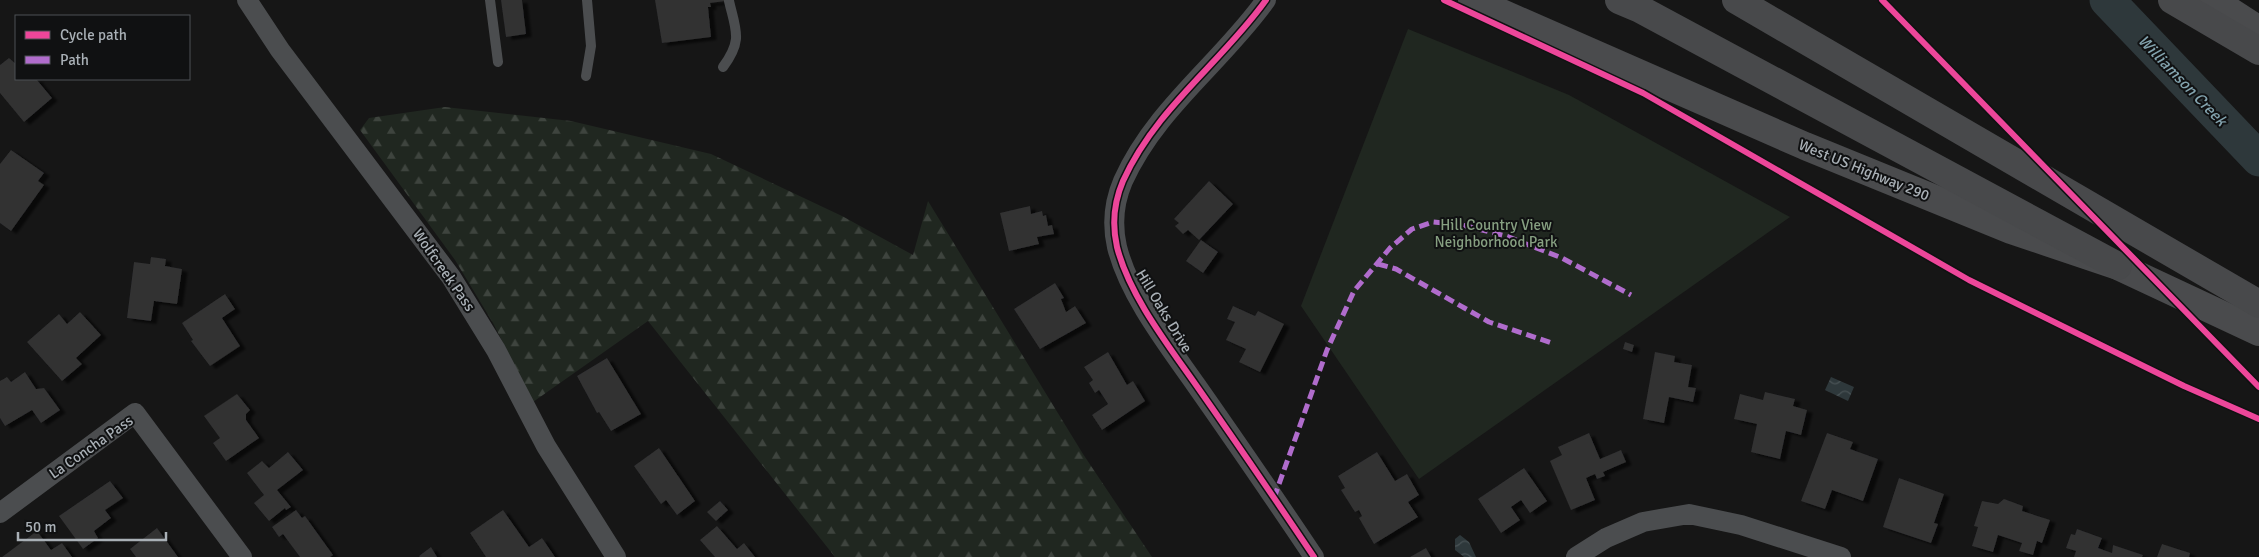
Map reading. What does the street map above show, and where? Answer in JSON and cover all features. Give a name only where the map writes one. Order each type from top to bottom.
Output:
[{"type":"highway","points":[[1619,0],[1638,8],[2118,266]]},
{"type":"highway","points":[[1736,0],[2259,304]]},
{"type":"highway","points":[[2172,0],[2259,51]]},
{"type":"main road","name":"West US Highway 290","points":[[1472,0],[1805,146],[2011,230],[2118,266],[2259,332]]},
{"type":"main road","points":[[2213,0],[2259,30]]},
{"type":"street","name":"Wolfcreek Pass","points":[[247,0],[276,43],[451,277],[488,335],[546,446],[616,557]]},
{"type":"street","name":"Hill Oaks Drive","points":[[1266,0],[1232,41],[1166,112],[1149,135],[1123,181],[1115,207],[1114,225],[1117,248],[1126,271],[1146,310],[1314,557]]},
{"type":"street","name":"La Concha Pass","points":[[0,513],[135,413],[242,557]]},
{"type":"street","points":[[1576,557],[1606,538],[1643,522],[1688,514],[1741,525],[1841,557]]},
{"type":"lane","points":[[490,0],[498,62]]},
{"type":"lane","points":[[586,0],[591,46],[586,76]]},
{"type":"lane","points":[[723,67],[732,54],[738,38],[729,1]]},
{"type":"green space","name":"Hill Country View Neighborhood Park","points":[[1408,29],[1569,95],[1790,217],[1419,479],[1301,306]]},
{"type":"green space","points":[[445,107],[571,121],[711,154],[842,216],[913,255],[928,201],[1083,454],[1152,557],[835,557],[648,321],[533,402],[493,323],[455,260],[360,130],[369,118]]},
{"type":"water","points":[[1831,377],[1854,387],[1848,401],[1825,390]]},
{"type":"water","points":[[1460,535],[1469,542],[1476,557],[1464,557],[1455,550],[1455,539]]},
{"type":"building","points":[[501,0],[522,0],[526,34],[506,37]]},
{"type":"building","points":[[655,0],[726,1],[710,3],[711,7],[708,7],[711,37],[662,43]]},
{"type":"building","points":[[9,58],[15,63],[15,80],[37,80],[52,98],[24,122],[0,93],[0,65]]},
{"type":"building","points":[[11,150],[44,173],[38,181],[44,185],[11,231],[0,223],[0,164]]},
{"type":"building","points":[[1209,181],[1233,204],[1199,240],[1188,230],[1183,234],[1175,226],[1179,223],[1174,219]]},
{"type":"building","points":[[1030,206],[1031,214],[1042,211],[1043,216],[1046,215],[1048,226],[1052,225],[1054,234],[1037,237],[1039,244],[1009,251],[1000,213]]},
{"type":"building","points":[[1201,240],[1218,252],[1203,273],[1186,261]]},
{"type":"building","points":[[151,257],[166,259],[165,266],[182,269],[177,304],[154,301],[151,321],[127,318],[134,262],[150,264]]},
{"type":"building","points":[[1055,283],[1064,298],[1061,299],[1066,312],[1075,306],[1086,323],[1040,349],[1014,309]]},
{"type":"building","points":[[225,294],[235,309],[222,318],[240,346],[210,366],[191,341],[193,340],[182,323]]},
{"type":"building","points":[[1233,306],[1255,316],[1258,311],[1284,324],[1260,372],[1239,362],[1246,349],[1226,340],[1235,322],[1227,319]]},
{"type":"building","points":[[80,312],[101,335],[76,358],[82,364],[62,381],[27,342],[59,314],[67,324]]},
{"type":"building","points":[[1625,342],[1634,345],[1632,352],[1623,349]]},
{"type":"building","points":[[1108,352],[1127,385],[1133,381],[1145,401],[1102,430],[1092,415],[1108,404],[1099,390],[1095,393],[1089,383],[1093,380],[1084,367]]},
{"type":"building","points":[[1655,352],[1675,356],[1674,362],[1692,365],[1688,387],[1696,388],[1693,402],[1669,397],[1664,423],[1643,419]]},
{"type":"building","points":[[607,358],[641,414],[611,431],[599,412],[597,413],[577,376]]},
{"type":"building","points":[[25,372],[36,389],[44,388],[60,410],[41,423],[32,410],[5,426],[0,418],[0,381],[7,377],[11,382]]},
{"type":"building","points":[[1765,392],[1795,399],[1793,406],[1807,410],[1801,435],[1786,431],[1780,459],[1751,452],[1757,424],[1734,419],[1740,394],[1763,400]]},
{"type":"building","points":[[237,394],[250,410],[246,414],[246,420],[259,438],[226,461],[213,443],[220,438],[204,416]]},
{"type":"building","points":[[1589,433],[1600,459],[1621,450],[1626,462],[1603,472],[1605,476],[1597,479],[1595,474],[1586,478],[1595,500],[1571,510],[1550,461],[1562,455],[1558,447]]},
{"type":"building","points":[[1827,433],[1853,442],[1850,449],[1878,459],[1863,501],[1832,490],[1825,509],[1801,501]]},
{"type":"building","points":[[659,448],[695,501],[677,515],[666,500],[661,504],[634,466]]},
{"type":"building","points":[[288,452],[303,470],[277,490],[291,507],[286,510],[285,508],[269,521],[254,503],[264,495],[247,473],[262,461],[269,468]]},
{"type":"building","points":[[1377,452],[1395,481],[1407,474],[1419,495],[1408,502],[1418,517],[1374,544],[1359,518],[1362,516],[1359,510],[1355,512],[1341,490],[1345,488],[1338,476]]},
{"type":"building","points":[[1524,468],[1547,501],[1530,513],[1521,500],[1511,507],[1520,520],[1501,533],[1478,499]]},
{"type":"building","points":[[1899,478],[1944,494],[1934,523],[1938,524],[1931,543],[1883,527]]},
{"type":"building","points":[[110,481],[123,498],[105,510],[111,518],[94,531],[98,538],[83,549],[59,516]]},
{"type":"building","points":[[2004,499],[2023,506],[2022,511],[2050,520],[2042,543],[2037,541],[2033,555],[2019,551],[2022,543],[1998,535],[1993,552],[1972,546],[1978,527],[1974,526],[1982,501],[1998,504]]},
{"type":"building","points":[[720,501],[728,510],[716,521],[707,512]]},
{"type":"building","points":[[296,510],[302,518],[305,516],[333,555],[330,557],[300,557],[283,534],[279,537],[272,527]]},
{"type":"building","points":[[503,510],[529,547],[542,538],[555,557],[486,557],[470,533]]},
{"type":"building","points":[[717,526],[737,549],[744,543],[755,557],[715,557],[700,540]]},
{"type":"building","points":[[157,528],[178,557],[136,557],[130,549]]},
{"type":"building","points":[[2077,529],[2102,538],[2098,548],[2112,553],[2113,545],[2143,555],[2142,557],[2074,557],[2076,551],[2066,548],[2071,534],[2075,535]]},
{"type":"building","points":[[37,531],[51,550],[62,543],[72,557],[2,557]]},
{"type":"building","points":[[2162,544],[2190,553],[2189,557],[2157,557]]},
{"type":"building","points":[[431,547],[437,557],[419,556]]},
{"type":"building","points":[[1426,548],[1431,557],[1410,557]]},
{"type":"waterway","name":"Williamson Creek","points":[[2107,0],[2259,159]]},
{"type":"marked path","points":[[1274,498],[1327,350],[1354,291],[1390,248],[1412,229],[1433,222],[1462,225],[1506,236],[1562,258],[1631,295]]},
{"type":"marked path","points":[[1378,264],[1396,269],[1489,322],[1552,343]]},
{"type":"cycle path","points":[[1266,0],[1229,45],[1171,108],[1137,155],[1123,181],[1118,197],[1115,230],[1117,247],[1130,283],[1150,319],[1314,557]]},
{"type":"cycle path","points":[[1444,0],[1643,93],[1969,280],[2184,386],[2259,419]]},
{"type":"cycle path","points":[[1882,0],[2259,387]]}]
